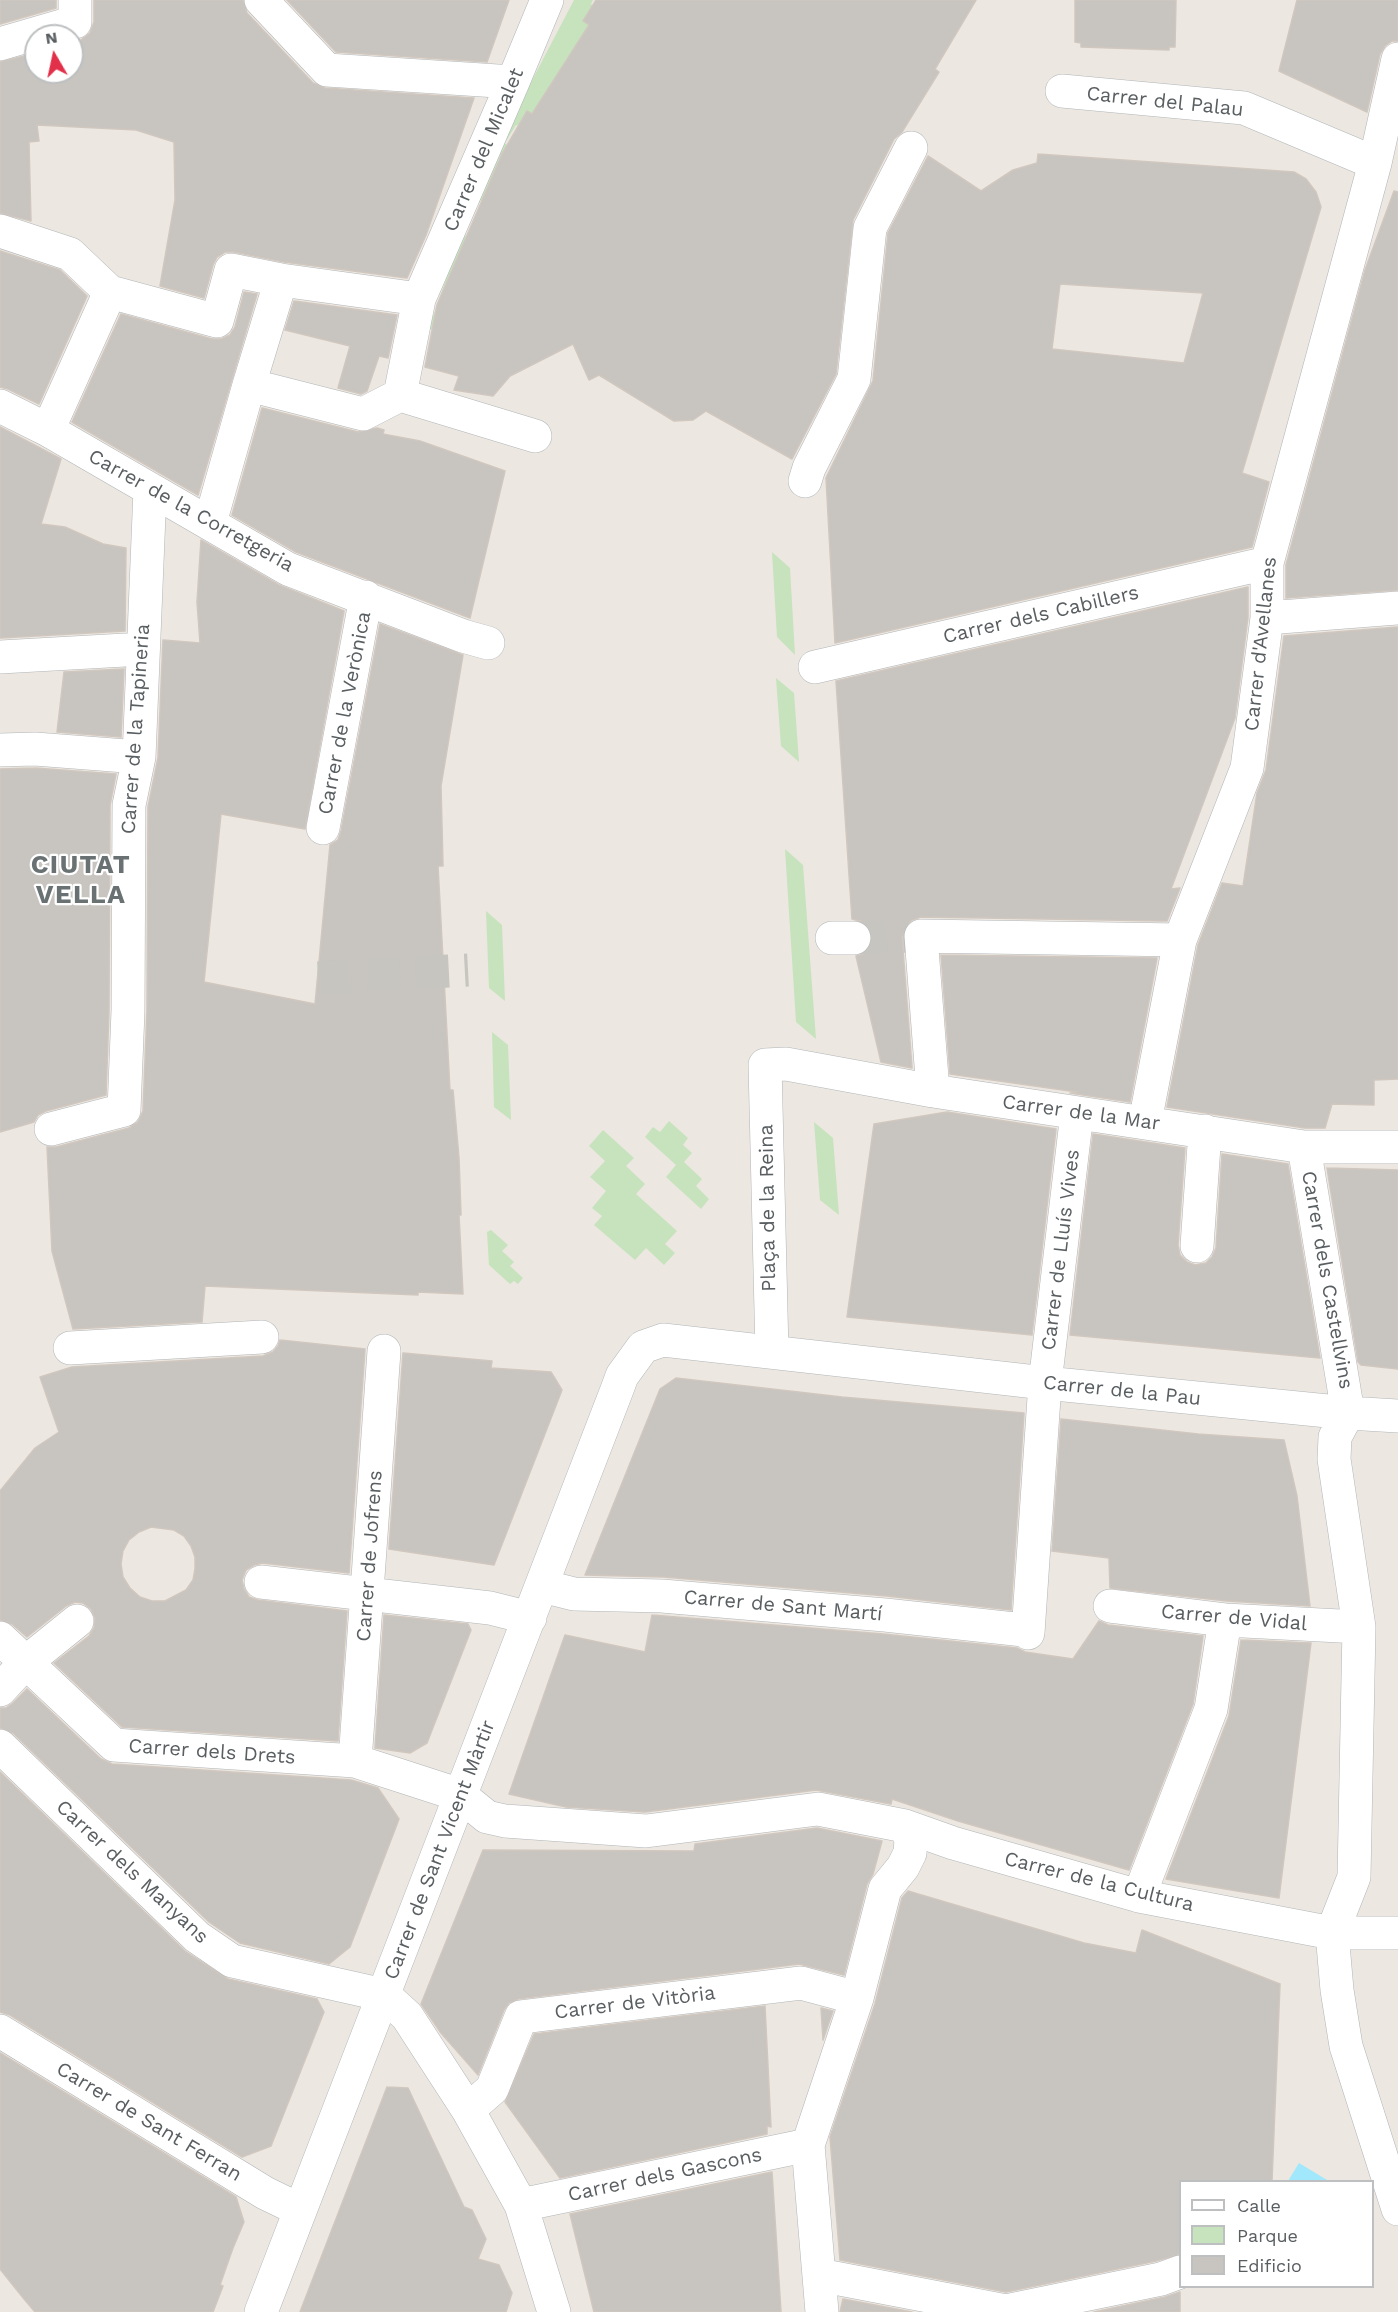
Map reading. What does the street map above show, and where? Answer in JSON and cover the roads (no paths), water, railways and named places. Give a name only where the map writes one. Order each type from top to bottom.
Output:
[{"type":"street","points":[[0,44],[75,22],[75,0]]},
{"type":"street","points":[[261,0],[327,70],[513,82]]},
{"type":"street","name":"Carrer del Micalet","points":[[400,395],[419,299],[546,0]]},
{"type":"street","name":"Carrer d'Avellanes","points":[[1145,1122],[1180,940],[1247,768],[1267,618],[1267,563],[1387,157],[1398,59]]},
{"type":"street","name":"Carrer del Palau","points":[[1062,91],[1244,108],[1387,157]]},
{"type":"street","points":[[805,482],[809,468],[854,379],[870,228],[911,148]]},
{"type":"street","points":[[0,231],[70,254],[110,292],[217,321],[231,270],[281,280],[419,299]]},
{"type":"street","points":[[210,523],[281,280]]},
{"type":"street","points":[[48,430],[110,292]]},
{"type":"street","points":[[249,385],[363,414],[400,395],[535,436]]},
{"type":"street","name":"Carrer de la Corretgeria","points":[[0,406],[48,430],[288,569],[463,636],[488,643]]},
{"type":"street","name":"Carrer de la Tapineria","points":[[51,1129],[124,1110],[128,1011],[129,805],[139,757],[150,490]]},
{"type":"street","name":"Carrer dels Cabillers","points":[[815,667],[1267,563]]},
{"type":"street","name":"Carrer de la Verònica","points":[[323,828],[366,597]]},
{"type":"street","points":[[1267,618],[1398,608]]},
{"type":"street","points":[[0,657],[143,649]]},
{"type":"street","points":[[0,750],[35,749],[139,757]]},
{"type":"street","points":[[933,1091],[915,936],[1180,940]]},
{"type":"street","name":"Carrer de la Mar","points":[[765,1065],[786,1064],[933,1091],[1304,1147],[1398,1147]]},
{"type":"street","name":"Plaça de la Reina","points":[[765,1065],[772,1352]]},
{"type":"street","name":"Carrer de Lluís Vives","points":[[1024,1630],[1028,1633],[1045,1383],[1077,1113]]},
{"type":"street","points":[[1197,1246],[1205,1131]]},
{"type":"street","name":"Carrer dels Castellvins","points":[[1304,1147],[1348,1413]]},
{"type":"street","points":[[70,1348],[262,1337]]},
{"type":"street","name":"Carrer de Sant Vicent Màrtir","points":[[261,2312],[622,1376],[643,1347],[663,1340],[772,1352]]},
{"type":"street","name":"Carrer de Jofrens","points":[[356,1761],[384,1351]]},
{"type":"street","name":"Carrer de la Pau","points":[[772,1352],[1045,1383],[1398,1416]]},
{"type":"street","points":[[1348,1413],[1335,1437],[1334,1459],[1359,1627],[1354,1877],[1332,1933],[1337,1990],[1346,2046],[1389,2205]]},
{"type":"street","points":[[261,1582],[490,1608],[530,1618]]},
{"type":"street","name":"Carrer de Sant Martí","points":[[542,1586],[574,1594],[662,1596],[1024,1630]]},
{"type":"street","name":"Carrer de Vidal","points":[[1110,1606],[1225,1620],[1359,1627]]},
{"type":"street","points":[[1139,1896],[1211,1709],[1225,1620]]},
{"type":"street","points":[[0,1690],[26,1663],[77,1622]]},
{"type":"street","name":"Carrer dels Drets","points":[[0,1638],[114,1745],[356,1761],[460,1796]]},
{"type":"street","name":"Carrer dels Manyans","points":[[0,1746],[197,1937],[232,1961],[384,1995]]},
{"type":"street","name":"Carrer de la Cultura","points":[[460,1796],[487,1817],[505,1821],[646,1831],[818,1809],[904,1826],[953,1843],[1139,1896],[1332,1933],[1398,1933]]},
{"type":"street","points":[[822,2312],[808,2145],[857,1998],[885,1888],[903,1867],[910,1852],[911,1839],[904,1826]]},
{"type":"street","name":"Carrer de Vitòria","points":[[468,2110],[492,2089],[521,2017],[801,1983],[857,1998]]},
{"type":"street","points":[[384,1995],[407,2016],[468,2110],[521,2205],[554,2312]]},
{"type":"street","name":"Carrer de Sant Ferran","points":[[0,2031],[265,2193],[300,2210]]},
{"type":"street","name":"Carrer dels Gascons","points":[[521,2205],[808,2145]]},
{"type":"street","points":[[819,2275],[1006,2311],[1161,2279],[1179,2272]]},
{"type":"water","points":[[1299,2163],[1327,2180],[1289,2180]]},
{"type":"tunnel","points":[[854,938],[909,936]]},
{"type":"tunnel","points":[[318,978],[468,970]]},
{"type":"district","name":"CIUTAT VELLA","points":[[81,880]]}]
